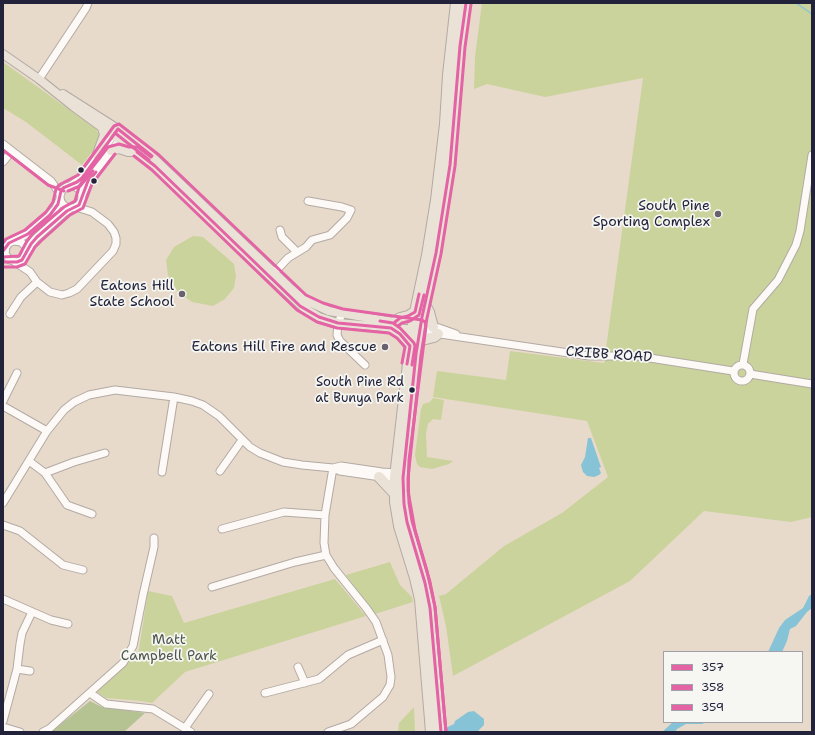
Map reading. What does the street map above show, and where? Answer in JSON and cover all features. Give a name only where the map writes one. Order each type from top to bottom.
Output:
[{"type":"highway","points":[[417,328],[415,312],[426,262],[436,200],[445,124],[448,75],[456,3]]},
{"type":"highway","points":[[431,732],[420,599],[399,526],[395,494],[399,475],[414,344],[417,328],[425,305],[436,253],[448,180],[460,46],[466,3]]},
{"type":"highway","points":[[414,344],[434,337],[435,330],[425,305]]},
{"type":"highway","points":[[414,344],[400,334],[393,325],[400,318],[415,312]]},
{"type":"highway","points":[[399,475],[407,522],[424,577],[430,608],[441,732]]},
{"type":"highway","points":[[379,477],[395,494]]},
{"type":"main road","points":[[3,54],[39,79],[58,90],[119,135],[156,159],[297,294],[307,301],[325,309],[342,314],[393,325]]},
{"type":"main road","points":[[39,79],[55,94],[102,128],[119,135],[155,166],[300,306],[319,317],[338,323],[393,325],[417,328]]},
{"type":"main road","points":[[98,157],[97,154],[104,135],[102,128]]},
{"type":"main road","points":[[111,151],[119,149],[128,152],[137,152]]},
{"type":"street","points":[[39,79],[88,3]]},
{"type":"street","points":[[3,262],[21,261],[35,239],[65,212],[79,205],[88,182],[111,151],[119,135]]},
{"type":"street","points":[[30,272],[6,256],[4,249],[13,241],[28,234],[47,218],[56,208],[63,188],[82,178],[98,157],[119,135]]},
{"type":"street","points":[[3,144],[51,181],[76,187],[92,212],[108,224],[114,232],[116,238],[116,244],[111,254],[77,289],[69,293],[60,294],[44,289],[37,282],[30,272],[24,244],[19,241],[13,241]]},
{"type":"street","points":[[3,162],[12,150]]},
{"type":"street","points":[[743,364],[753,309],[778,280],[796,245],[801,226],[812,155]]},
{"type":"street","points":[[51,181],[60,197],[62,205],[92,212]]},
{"type":"street","points":[[276,274],[288,258],[312,240],[330,235],[347,218],[351,210],[342,207],[308,202]]},
{"type":"street","points":[[280,230],[282,237],[297,252]]},
{"type":"street","points":[[9,315],[21,297],[37,282]]},
{"type":"street","points":[[342,314],[338,323],[336,335],[340,341],[365,365]]},
{"type":"street","name":"CRIBB ROAD","points":[[417,328],[589,356],[637,356],[733,371]]},
{"type":"street","points":[[743,364],[749,369],[750,374],[745,381],[739,381],[734,377],[733,371],[736,367],[743,364]]},
{"type":"street","points":[[3,401],[17,373]]},
{"type":"street","points":[[750,374],[812,384]]},
{"type":"street","points":[[3,503],[47,431],[60,415],[70,405],[81,398],[107,390],[123,390],[192,401],[212,411],[242,440],[260,453],[283,462],[297,465],[332,468],[340,471],[379,477],[399,475]]},
{"type":"street","points":[[162,472],[174,397]]},
{"type":"street","points":[[3,406],[47,431]]},
{"type":"street","points":[[220,471],[242,440]]},
{"type":"street","points":[[45,473],[74,462],[105,454]]},
{"type":"street","points":[[29,461],[45,473],[67,505],[92,514]]},
{"type":"street","points":[[332,468],[340,466],[399,475]]},
{"type":"street","points":[[328,732],[351,724],[384,697],[390,685],[390,666],[388,655],[376,622],[334,568],[326,555],[324,543],[325,515],[332,468]]},
{"type":"street","points":[[222,529],[284,512],[325,515]]},
{"type":"street","points":[[3,525],[20,531],[63,565],[83,570]]},
{"type":"street","points":[[43,732],[123,663],[133,646],[154,547],[154,538]]},
{"type":"street","points":[[212,587],[295,562],[326,555]]},
{"type":"street","points":[[3,599],[50,620],[68,624]]},
{"type":"street","points":[[3,721],[17,669],[22,633],[32,612]]},
{"type":"street","points":[[265,693],[319,679],[348,655],[383,640]]},
{"type":"street","points":[[298,667],[305,683]]},
{"type":"street","points":[[17,669],[30,671]]},
{"type":"street","points":[[90,692],[106,704],[153,709],[188,730],[209,694]]},
{"type":"street","points":[[3,727],[20,732]]},
{"type":"green space","points":[[482,3],[812,3],[812,517],[791,522],[704,511],[630,581],[453,676],[446,626],[439,596],[446,594],[504,546],[562,513],[608,477],[587,421],[433,397],[437,371],[506,380],[510,351],[604,363],[643,78],[545,97],[487,84],[474,89],[475,57]]},
{"type":"green space","points":[[3,62],[96,129],[100,137],[95,148],[82,165],[26,122],[3,108]]},
{"type":"green space","points":[[193,236],[203,237],[234,264],[236,276],[234,288],[225,299],[213,306],[192,302],[178,292],[168,275],[166,260],[174,247]]},
{"type":"green space","points":[[433,398],[444,400],[441,420],[433,419],[428,424],[426,433],[427,457],[453,461],[449,464],[432,469],[420,467],[417,464],[415,455],[421,409],[423,404],[430,402]]},
{"type":"green space","points":[[390,562],[400,585],[412,597],[413,602],[375,614],[346,575]]},
{"type":"green space","name":"Matt Campbell Park","points":[[335,579],[366,616],[185,672],[152,703],[106,698],[94,690],[138,655],[148,591],[172,596],[184,623]]},
{"type":"green space","points":[[90,701],[102,707],[145,713],[124,732],[51,732]]},
{"type":"green space","points":[[414,707],[415,732],[398,732],[399,723]]},
{"type":"water","points":[[588,438],[591,438],[601,467],[599,468],[601,473],[594,477],[587,476],[583,472],[581,465],[585,457]]},
{"type":"water","points":[[812,594],[812,608],[796,626],[790,629],[782,651],[768,651],[779,628],[785,620],[803,608],[809,596]]},
{"type":"water","points":[[474,711],[484,719],[484,725],[477,732],[437,732],[454,724],[455,721],[468,712]]},
{"type":"water","points":[[672,723],[704,723],[686,724],[677,729],[675,732],[662,732]]},
{"type":"waterway","points":[[796,3],[812,14]]},
{"type":"transit line","name":"357","points":[[441,732],[430,608],[425,583],[407,522],[404,504],[403,478],[416,354],[422,317],[436,253],[450,165],[460,46],[466,3]]},
{"type":"transit line","name":"358","points":[[446,732],[435,607],[430,582],[412,521],[409,503],[408,478],[421,355],[427,318],[441,254],[455,166],[465,47],[471,4]]},
{"type":"transit line","name":"359","points":[[3,243],[6,239],[25,230],[46,212],[53,202],[56,189],[59,185],[78,175],[114,126],[119,124],[159,155],[306,295],[323,303],[343,309],[422,320],[425,322],[426,326],[409,460],[408,491],[415,530],[427,571],[435,607],[446,732]]},
{"type":"transit line","name":"357","points":[[118,129],[152,156]]},
{"type":"transit line","name":"357","points":[[3,251],[9,243],[28,234],[50,215],[58,204],[63,188],[77,182],[82,178],[118,129]]},
{"type":"transit line","name":"358","points":[[115,133],[149,160]]},
{"type":"transit line","name":"359","points":[[3,257],[19,256],[33,233],[64,207],[75,201],[79,187],[84,178],[108,147],[119,144],[129,147],[138,147],[151,157]]},
{"type":"transit line","name":"358","points":[[3,150],[48,185],[64,191]]},
{"type":"transit line","name":"357","points":[[137,152],[155,166],[300,306],[319,317],[338,323],[391,328],[400,334],[410,346],[407,364]]},
{"type":"transit line","name":"358","points":[[3,267],[17,267],[25,264],[35,247],[41,241],[70,215],[83,208],[92,184],[115,154]]},
{"type":"transit line","name":"358","points":[[134,156],[152,170],[297,310],[317,322],[337,328],[389,333],[397,338],[405,347],[402,363]]},
{"type":"transit line","name":"358","points":[[68,191],[80,186],[93,171]]},
{"type":"transit line","name":"357","points":[[3,262],[17,262],[22,260],[31,244],[37,237],[67,211],[79,205],[88,181],[96,172]]},
{"type":"transit line","name":"357","points":[[395,322],[400,318],[415,312],[419,294]]},
{"type":"transit line","name":"358","points":[[398,326],[419,315],[424,295]]},
{"type":"transit line","name":"359","points":[[380,321],[393,323],[400,328],[414,343],[415,346],[412,365]]},
{"type":"place","name":"South Pine Sporting Complex","points":[[718,214]]},
{"type":"place","name":"Eatons Hill State School","points":[[182,294]]},
{"type":"place","name":"Eatons Hill Fire and Rescue","points":[[385,347]]},
{"type":"place","name":"South Pine Rd at Bunya Park","points":[[412,390]]}]
